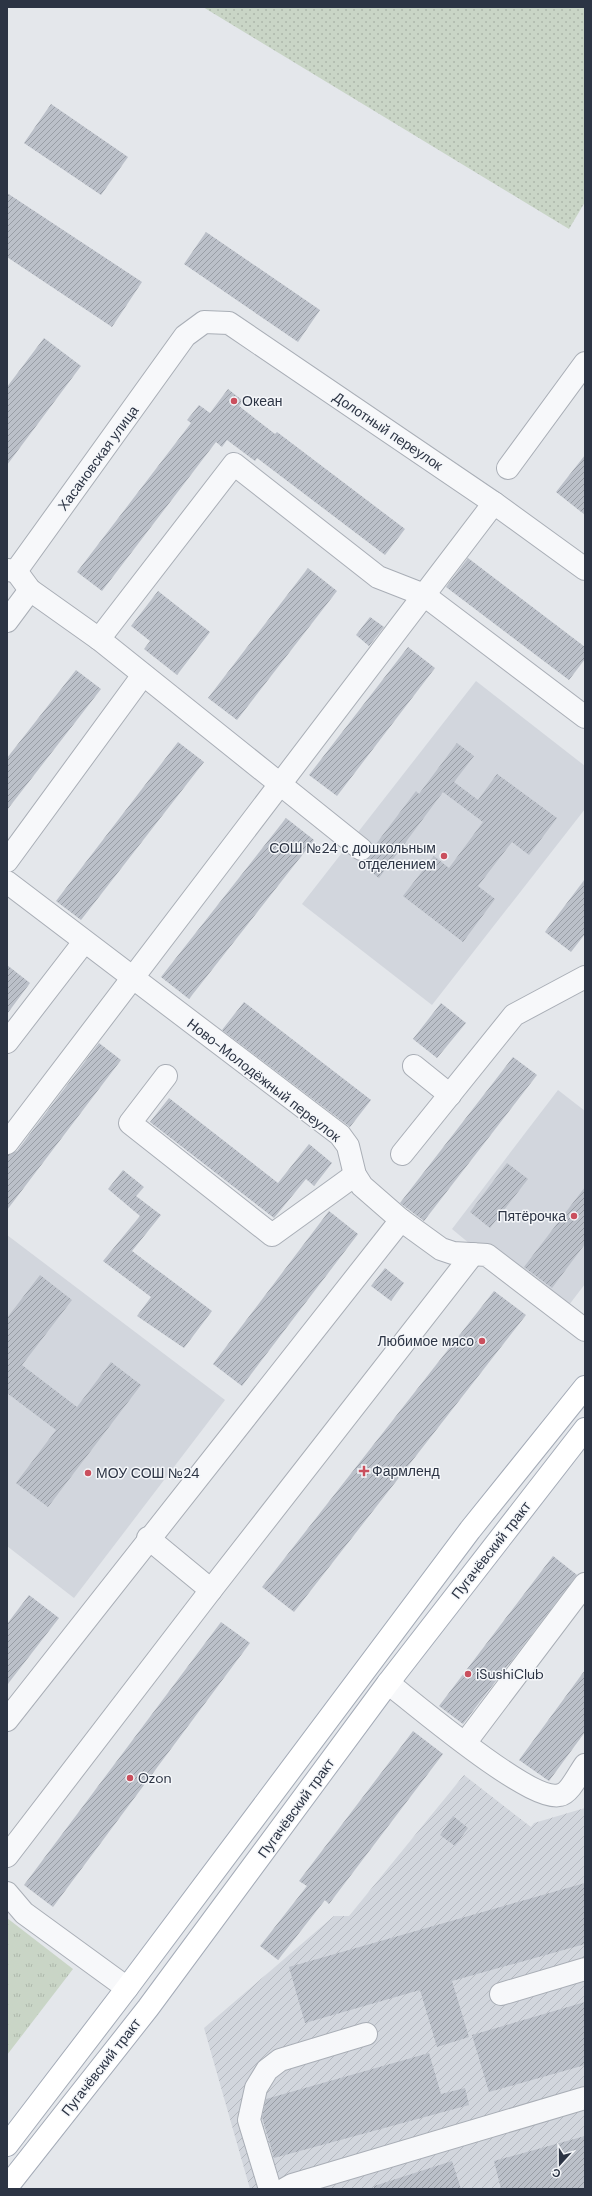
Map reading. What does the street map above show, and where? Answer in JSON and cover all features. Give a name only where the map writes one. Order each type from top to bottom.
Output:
[{"type":"main road","name":"Пугачёвский тракт","points":[[8,2143],[127,1988],[470,1530],[585,1387]]},
{"type":"main road","name":"Пугачёвский тракт","points":[[7,2187],[148,2008],[388,1683],[585,1429]]},
{"type":"street","name":"Долотный переулок","points":[[186,336],[204,322],[229,323],[494,503],[585,569]]},
{"type":"street","name":"Хасановская улица","points":[[12,571],[186,336]]},
{"type":"street","points":[[508,468],[585,363]]},
{"type":"street","points":[[99,639],[234,464],[378,577],[424,595],[585,717]]},
{"type":"street","points":[[7,1142],[133,979],[494,503]]},
{"type":"street","points":[[12,571],[30,590],[99,639],[361,849]]},
{"type":"street","points":[[7,621],[30,590]]},
{"type":"street","points":[[7,861],[143,675]]},
{"type":"street","name":"Ново-Молодёжный переулок","points":[[7,882],[340,1135],[348,1146],[355,1175],[362,1186],[401,1220],[441,1249],[454,1253],[487,1255],[585,1330]]},
{"type":"street","points":[[7,1042],[84,942]]},
{"type":"street","points":[[402,1154],[514,1015],[585,977]]},
{"type":"street","points":[[414,1066],[450,1095]]},
{"type":"street","points":[[166,1076],[130,1123],[272,1235],[355,1175]]},
{"type":"street","points":[[7,1720],[148,1538],[401,1220]]},
{"type":"street","points":[[7,1856],[211,1590],[473,1254]]},
{"type":"street","points":[[148,1538],[211,1590]]},
{"type":"street","points":[[465,1743],[585,1584]]},
{"type":"street","points":[[388,1683],[515,1780],[556,1796],[565,1793],[585,1765]]},
{"type":"street","points":[[7,1893],[24,1913],[127,1988]]},
{"type":"street","points":[[501,1994],[585,1969]]},
{"type":"street","points":[[270,2189],[249,2120],[256,2088],[268,2070],[280,2060],[366,2034]]},
{"type":"street","points":[[285,2189],[292,2185],[585,2098]]},
{"type":"shaded area","name":"СОШ №24 с дошкольным отделением","points":[[476,681],[585,766],[585,809],[432,1005],[302,904]]},
{"type":"shaded area","points":[[558,1090],[585,1111],[585,1284],[559,1318],[452,1229]]},
{"type":"shaded area","name":"МОУ СОШ №24","points":[[7,1235],[225,1400],[74,1598],[7,1546]]},
{"type":"shaded area","points":[[464,1775],[531,1827],[534,1823],[585,1808],[585,2189],[250,2189],[204,2028],[334,1916],[349,1916]]},
{"type":"green space","points":[[203,7],[585,7],[585,202],[569,229]]},
{"type":"green space","points":[[7,1918],[73,1969],[7,2055]]},
{"type":"building","points":[[51,104],[128,157],[101,195],[24,143]]},
{"type":"building","points":[[7,193],[142,282],[112,327],[7,257]]},
{"type":"building","points":[[206,232],[320,310],[298,342],[184,264]]},
{"type":"building","points":[[44,338],[81,366],[7,465],[7,387]]},
{"type":"building","points":[[228,389],[243,401],[239,406],[275,434],[277,432],[405,529],[385,555],[257,458],[255,461],[227,440],[222,447],[216,442],[102,591],[77,572],[191,423],[187,420],[199,405],[210,413]]},
{"type":"building","points":[[585,455],[585,515],[556,492]]},
{"type":"building","points":[[468,558],[585,647],[585,659],[569,680],[446,587]]},
{"type":"building","points":[[308,568],[337,591],[237,720],[208,698]]},
{"type":"building","points":[[158,591],[210,632],[177,675],[144,649],[150,641],[131,626]]},
{"type":"building","points":[[370,617],[384,627],[369,646],[356,635]]},
{"type":"building","points":[[408,647],[435,668],[337,796],[309,775]]},
{"type":"building","points":[[76,670],[101,689],[7,810],[7,758]]},
{"type":"building","points":[[178,742],[204,762],[81,920],[56,901]]},
{"type":"building","points":[[457,743],[474,756],[454,782],[478,800],[497,774],[557,818],[529,855],[512,842],[478,886],[495,899],[463,942],[403,896],[434,856],[449,868],[483,822],[443,792],[379,878],[361,864],[371,856],[373,848],[416,791],[419,794]]},
{"type":"building","points":[[286,818],[314,840],[189,999],[161,977]]},
{"type":"building","points":[[585,879],[585,934],[571,952],[545,932]]},
{"type":"building","points":[[7,965],[30,983],[7,1014]]},
{"type":"building","points":[[244,1002],[371,1100],[350,1127],[222,1030]]},
{"type":"building","points":[[441,1003],[466,1023],[437,1058],[413,1039]]},
{"type":"building","points":[[99,1043],[121,1060],[7,1210],[7,1155],[17,1151]]},
{"type":"building","points":[[513,1057],[537,1075],[424,1221],[400,1203]]},
{"type":"building","points":[[169,1098],[278,1183],[309,1144],[332,1163],[314,1186],[306,1179],[274,1218],[150,1122]]},
{"type":"building","points":[[507,1163],[528,1179],[490,1228],[470,1212]]},
{"type":"building","points":[[123,1170],[144,1187],[136,1196],[161,1215],[132,1251],[212,1311],[184,1348],[137,1316],[151,1297],[103,1261],[140,1216],[108,1189]]},
{"type":"building","name":"Пятёрочка","points":[[585,1187],[585,1244],[552,1288],[524,1267]]},
{"type":"building","points":[[329,1211],[358,1234],[242,1386],[213,1364]]},
{"type":"building","points":[[385,1268],[404,1283],[391,1301],[371,1286]]},
{"type":"building","points":[[40,1275],[72,1300],[22,1365],[77,1407],[111,1362],[141,1385],[48,1507],[16,1483],[56,1430],[7,1393],[7,1318]]},
{"type":"building","points":[[494,1291],[526,1315],[294,1612],[262,1587]]},
{"type":"building","points":[[553,1556],[577,1575],[463,1724],[439,1706]]},
{"type":"building","points":[[29,1595],[59,1618],[7,1685],[7,1624]]},
{"type":"building","points":[[221,1622],[250,1643],[53,1907],[24,1885]]},
{"type":"building","points":[[585,1670],[585,1732],[549,1781],[519,1760]]},
{"type":"building","points":[[413,1731],[443,1754],[329,1904],[325,1900],[278,1960],[260,1946],[307,1886],[299,1881]]},
{"type":"building","points":[[453,1816],[468,1828],[455,1846],[440,1835]]},
{"type":"building","points":[[585,1883],[585,1944],[452,1981],[469,2037],[437,2047],[420,1990],[305,2023],[289,1967]]},
{"type":"building","points":[[585,2002],[585,2065],[489,2092],[472,2035]]},
{"type":"building","points":[[429,2053],[441,2094],[465,2088],[469,2105],[274,2158],[262,2117],[266,2099]]},
{"type":"building","points":[[585,2136],[585,2189],[501,2189],[494,2161]]},
{"type":"building","points":[[452,2161],[461,2189],[374,2189],[374,2186]]},
{"type":"place","name":"Океан","points":[[234,401]]},
{"type":"place","name":"СОШ №24 с дошкольным отделением","points":[[444,856]]},
{"type":"place","name":"Пятёрочка","points":[[574,1216]]},
{"type":"place","name":"Любимое мясо","points":[[482,1341]]},
{"type":"place","name":"Фармленд","points":[[364,1471]]},
{"type":"place","name":"МОУ СОШ №24","points":[[88,1473]]},
{"type":"place","name":"iSushiClub","points":[[468,1674]]},
{"type":"place","name":"Ozon","points":[[130,1778]]}]
